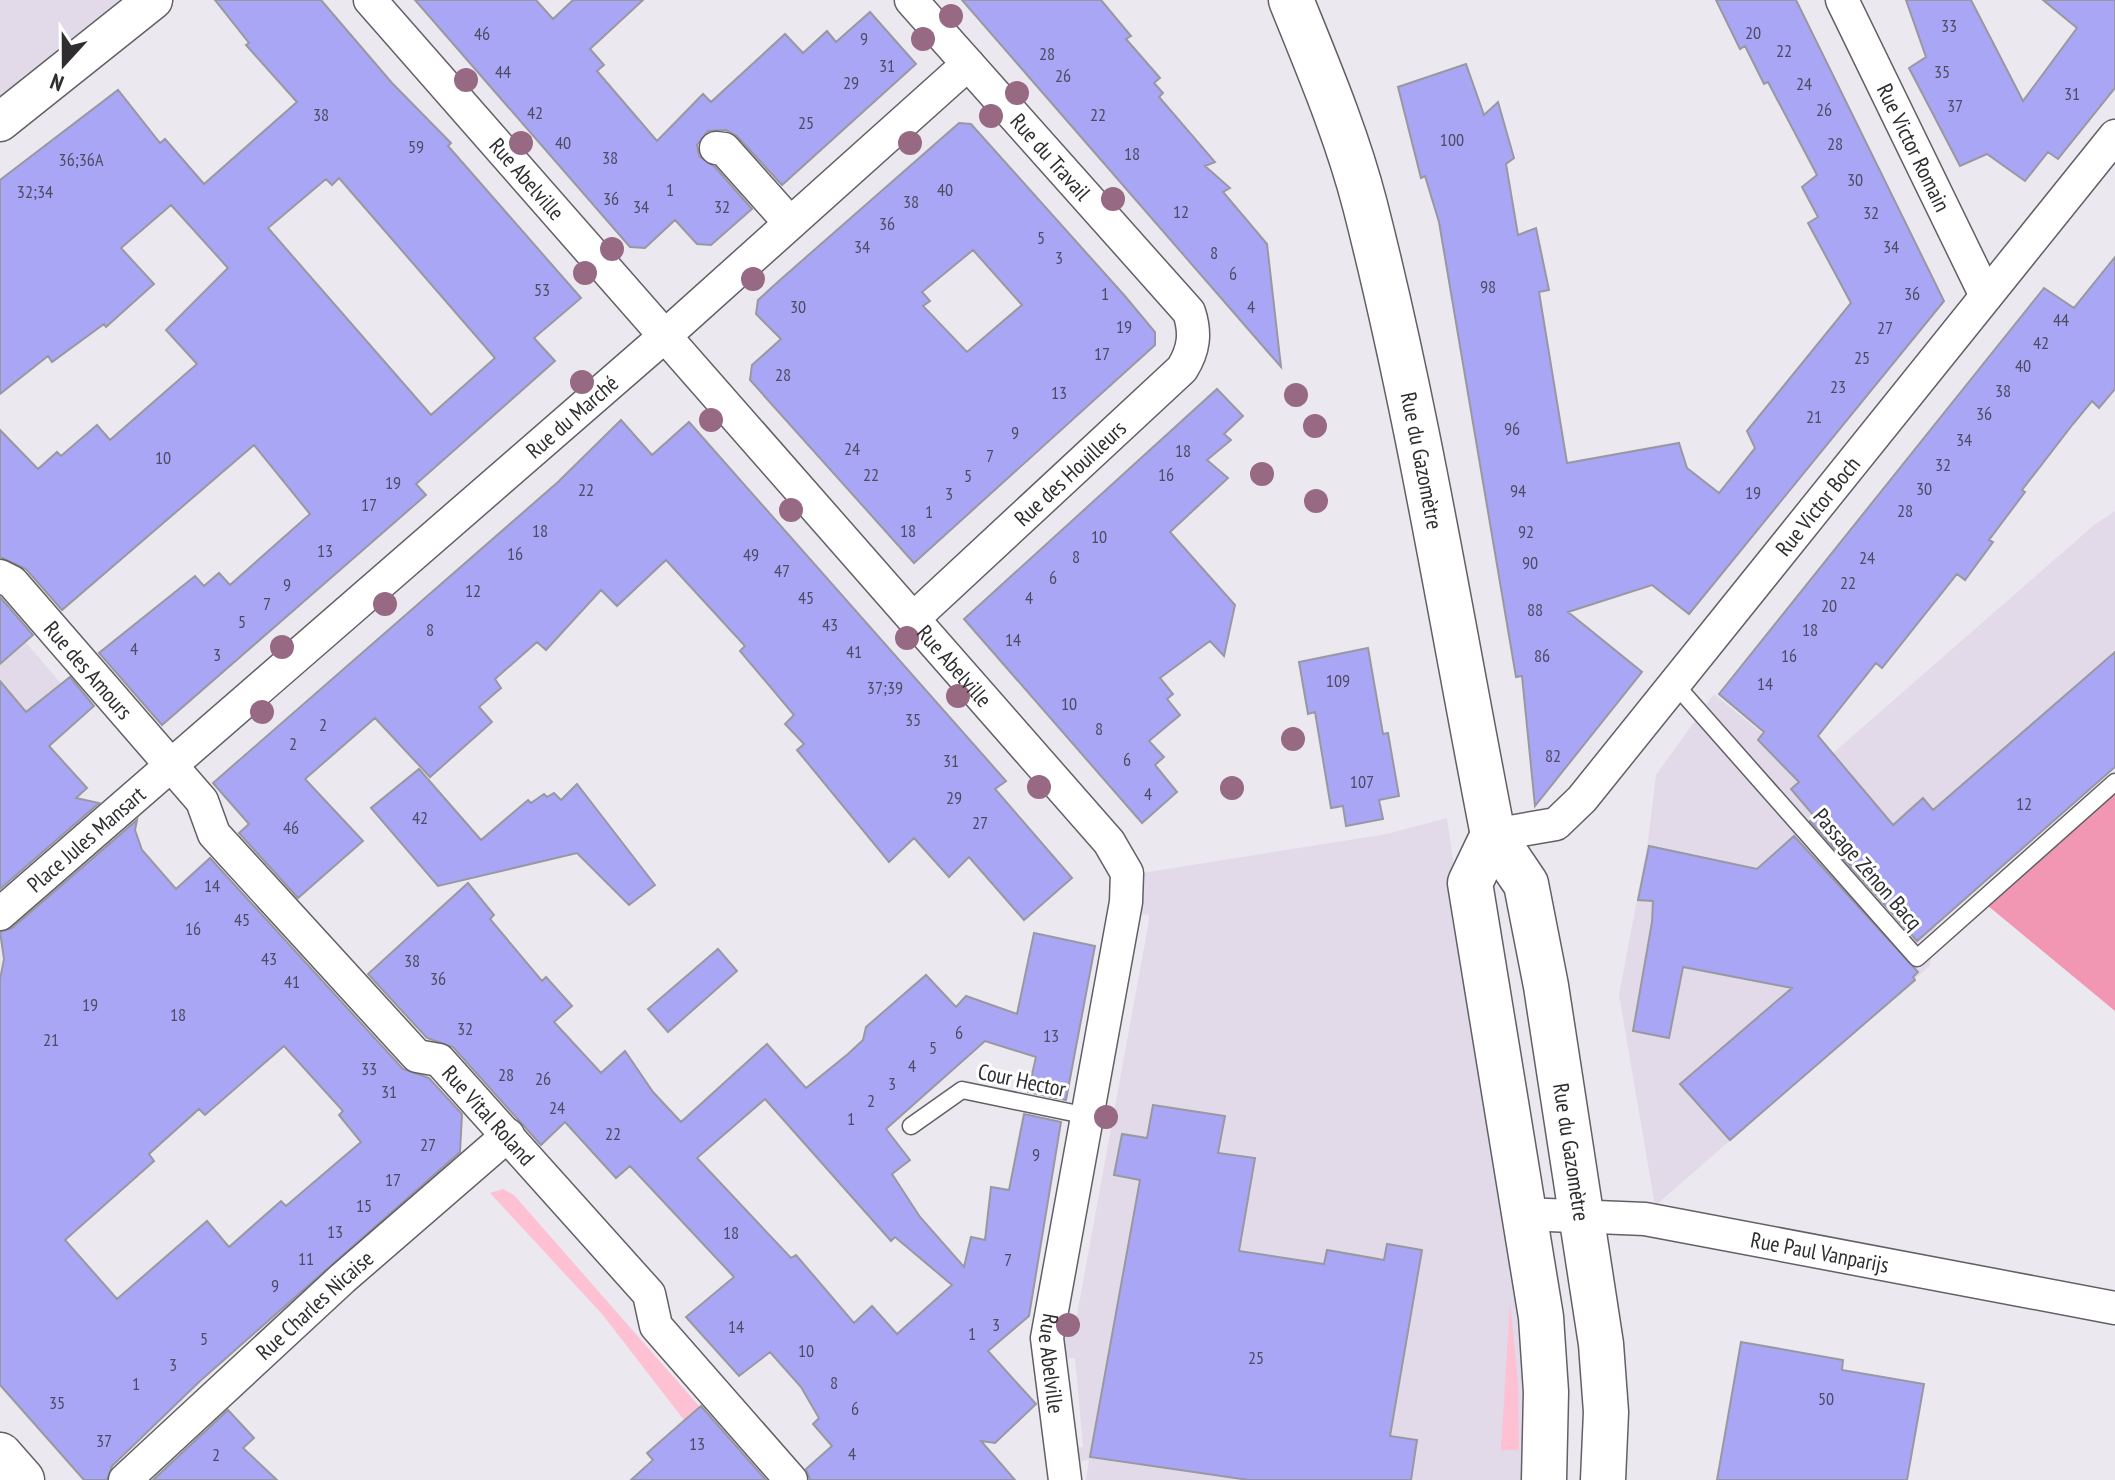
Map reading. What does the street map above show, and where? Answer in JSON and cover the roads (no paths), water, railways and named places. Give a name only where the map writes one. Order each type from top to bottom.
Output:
[{"type":"main road","name":"Rue du Gazomètre","points":[[1291,0],[1328,92],[1365,203],[1493,835],[1526,884],[1546,986],[1601,1344],[1606,1412],[1603,1480]]},
{"type":"main road","name":"Rue du Gazomètre","points":[[1317,0],[1328,92]]},
{"type":"main road","points":[[1493,835],[1470,883],[1541,1317],[1546,1392],[1544,1480]]},
{"type":"main road","points":[[0,1455],[22,1480]]},
{"type":"street","points":[[0,122],[153,0]]},
{"type":"street","name":"Rue Abelville","points":[[370,0],[1109,842],[1127,873],[1126,902],[1047,1338],[1065,1480]]},
{"type":"street","name":"Rue du Travail","points":[[911,0],[1189,312]]},
{"type":"street","name":"Rue Victor Romain","points":[[1842,0],[1986,296]]},
{"type":"street","name":"Rue du Marché","points":[[172,767],[666,335],[968,64]]},
{"type":"street","name":"Rue Victor Boch","points":[[1493,835],[1556,824],[1582,799],[2115,136]]},
{"type":"street","points":[[716,148],[724,149],[790,223]]},
{"type":"street","name":"Rue des Houilleurs","points":[[914,618],[1182,369],[1193,341],[1189,312]]},
{"type":"street","name":"Rue des Amours","points":[[0,576],[12,582],[22,593],[172,767]]},
{"type":"street","name":"Place Jules Mansart","points":[[0,914],[172,767]]},
{"type":"street","name":"Rue Vital Roland","points":[[172,767],[202,801],[214,834],[367,1005],[417,1056],[439,1060],[649,1294],[656,1326],[791,1480]]},
{"type":"street","name":"Rue Charles Nicaise","points":[[125,1480],[343,1278],[508,1135]]},
{"type":"street","name":"Rue Paul Vanparijs","points":[[1523,1214],[1645,1219],[2115,1308]]},
{"type":"lane","name":"Passage Zénon Bacq","points":[[1674,683],[1917,958],[2115,782]]},
{"type":"lane","name":"Cour Hector","points":[[911,1126],[962,1090],[1088,1116]]}]
